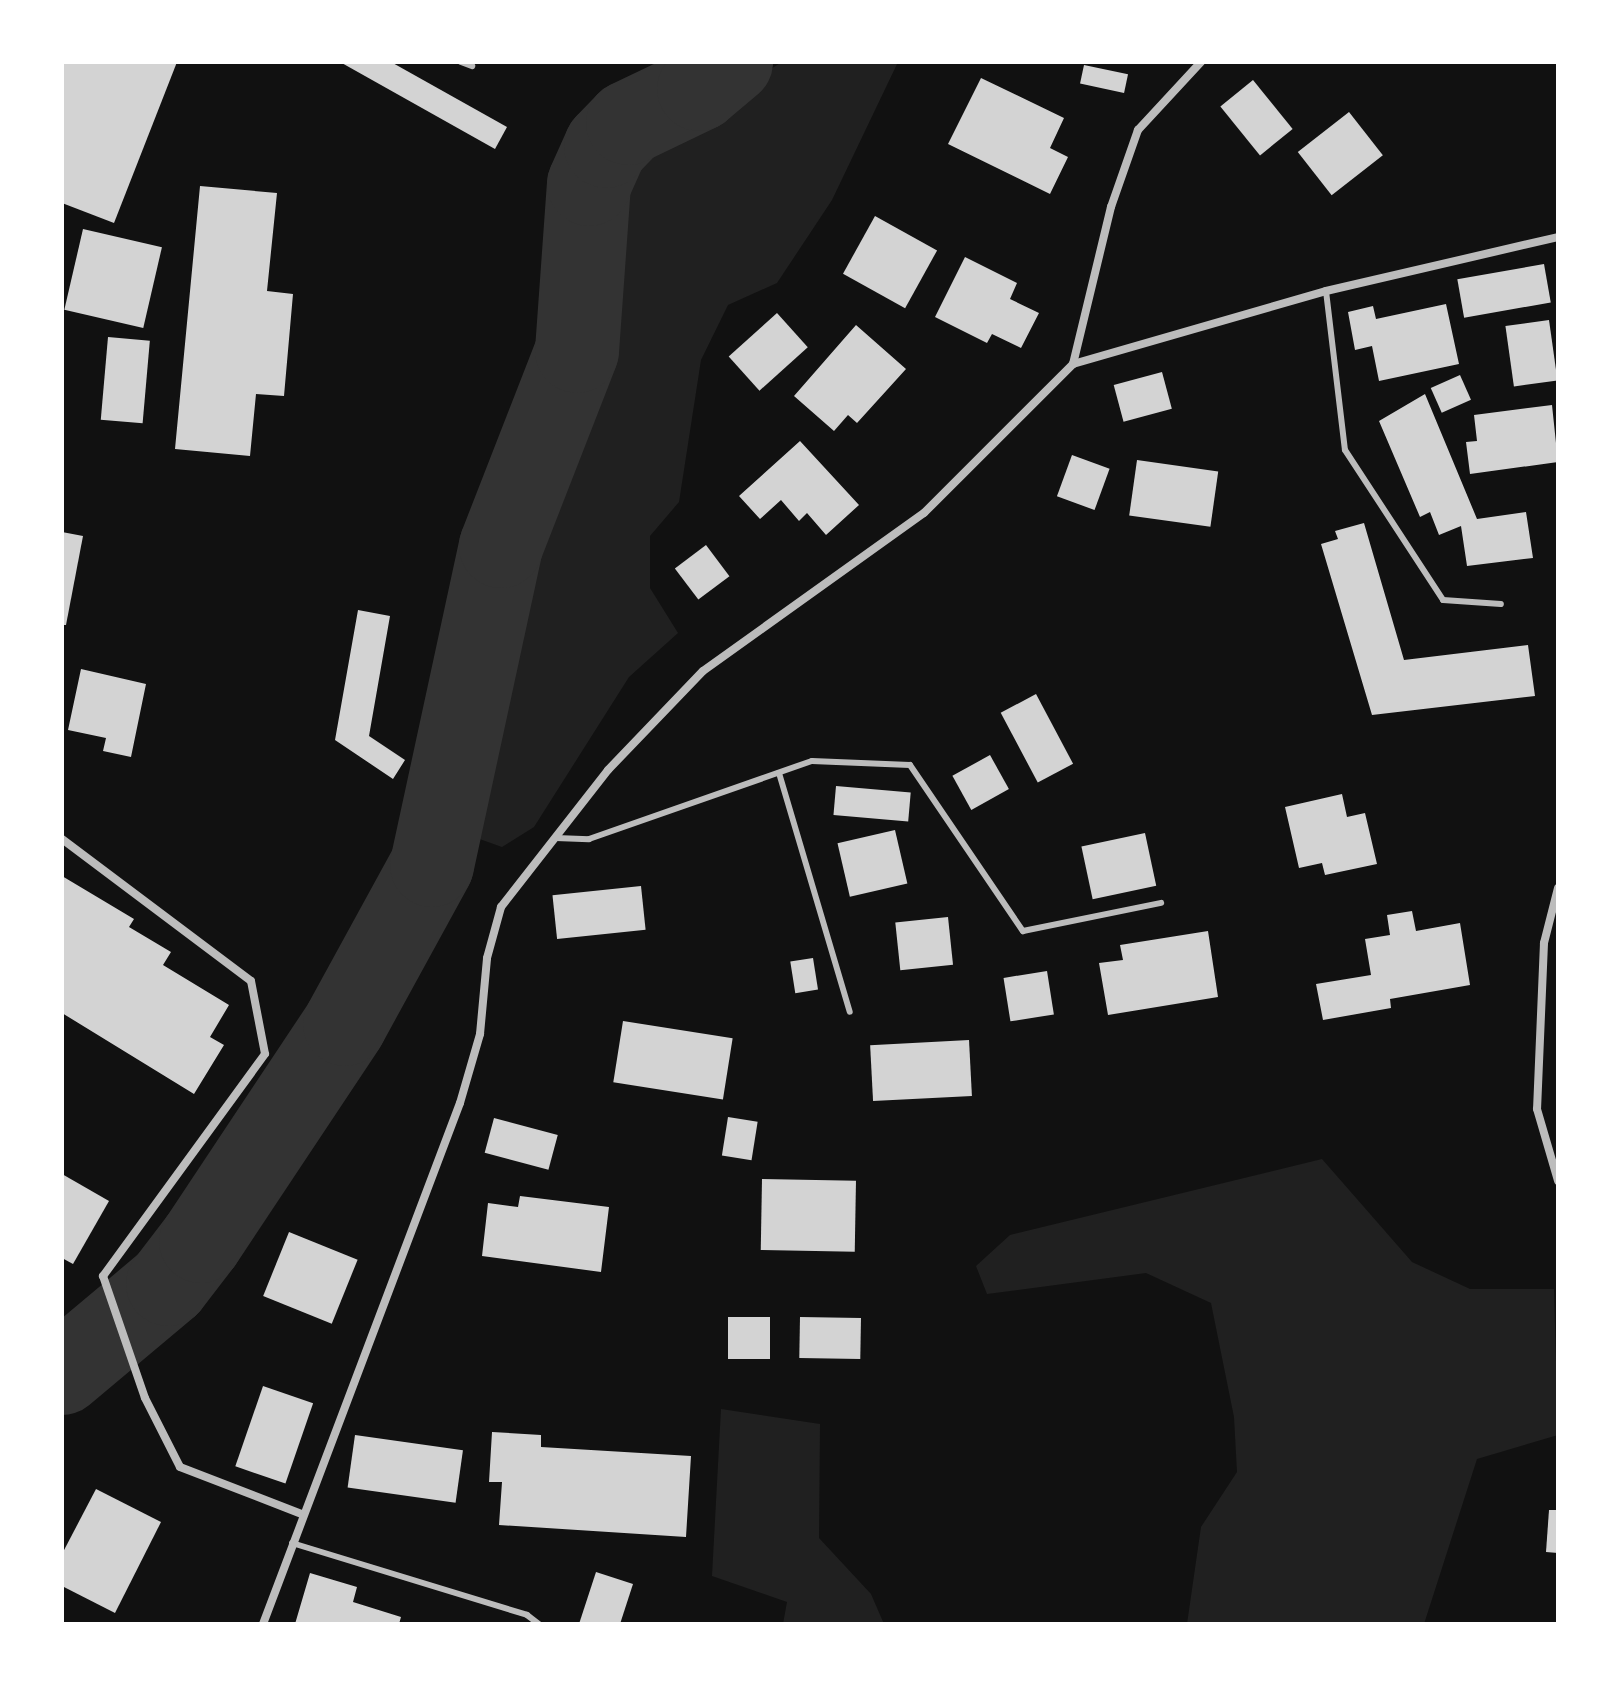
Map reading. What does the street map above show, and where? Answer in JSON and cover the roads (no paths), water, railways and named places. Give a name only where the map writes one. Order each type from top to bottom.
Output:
[{"type":"street","points":[[1073,364],[1111,207],[1138,130],[1201,62]]},
{"type":"street","points":[[263,1624],[302,1514],[460,1103],[480,1034],[487,958],[501,907],[608,770],[703,671],[924,513],[1073,364],[1326,291],[1558,237]]},
{"type":"street","points":[[62,839],[251,981],[265,1054],[103,1276],[106,1295],[145,1398],[180,1467],[302,1514]]},
{"type":"street","points":[[1558,888],[1544,943],[1537,1109],[1558,1181]]},
{"type":"lane","points":[[461,62],[472,66]]},
{"type":"lane","points":[[1326,291],[1345,450],[1443,600],[1501,604]]},
{"type":"lane","points":[[556,838],[589,839],[812,761],[910,765],[1023,931],[1161,903]]},
{"type":"lane","points":[[779,773],[850,1012]]},
{"type":"lane","points":[[292,1543],[527,1615],[539,1624]]},
{"type":"waterway","points":[[62,1373],[168,1284],[201,1241],[345,1024],[432,865],[501,546],[577,351],[589,184],[606,146],[628,123],[699,89],[731,62]]}]
